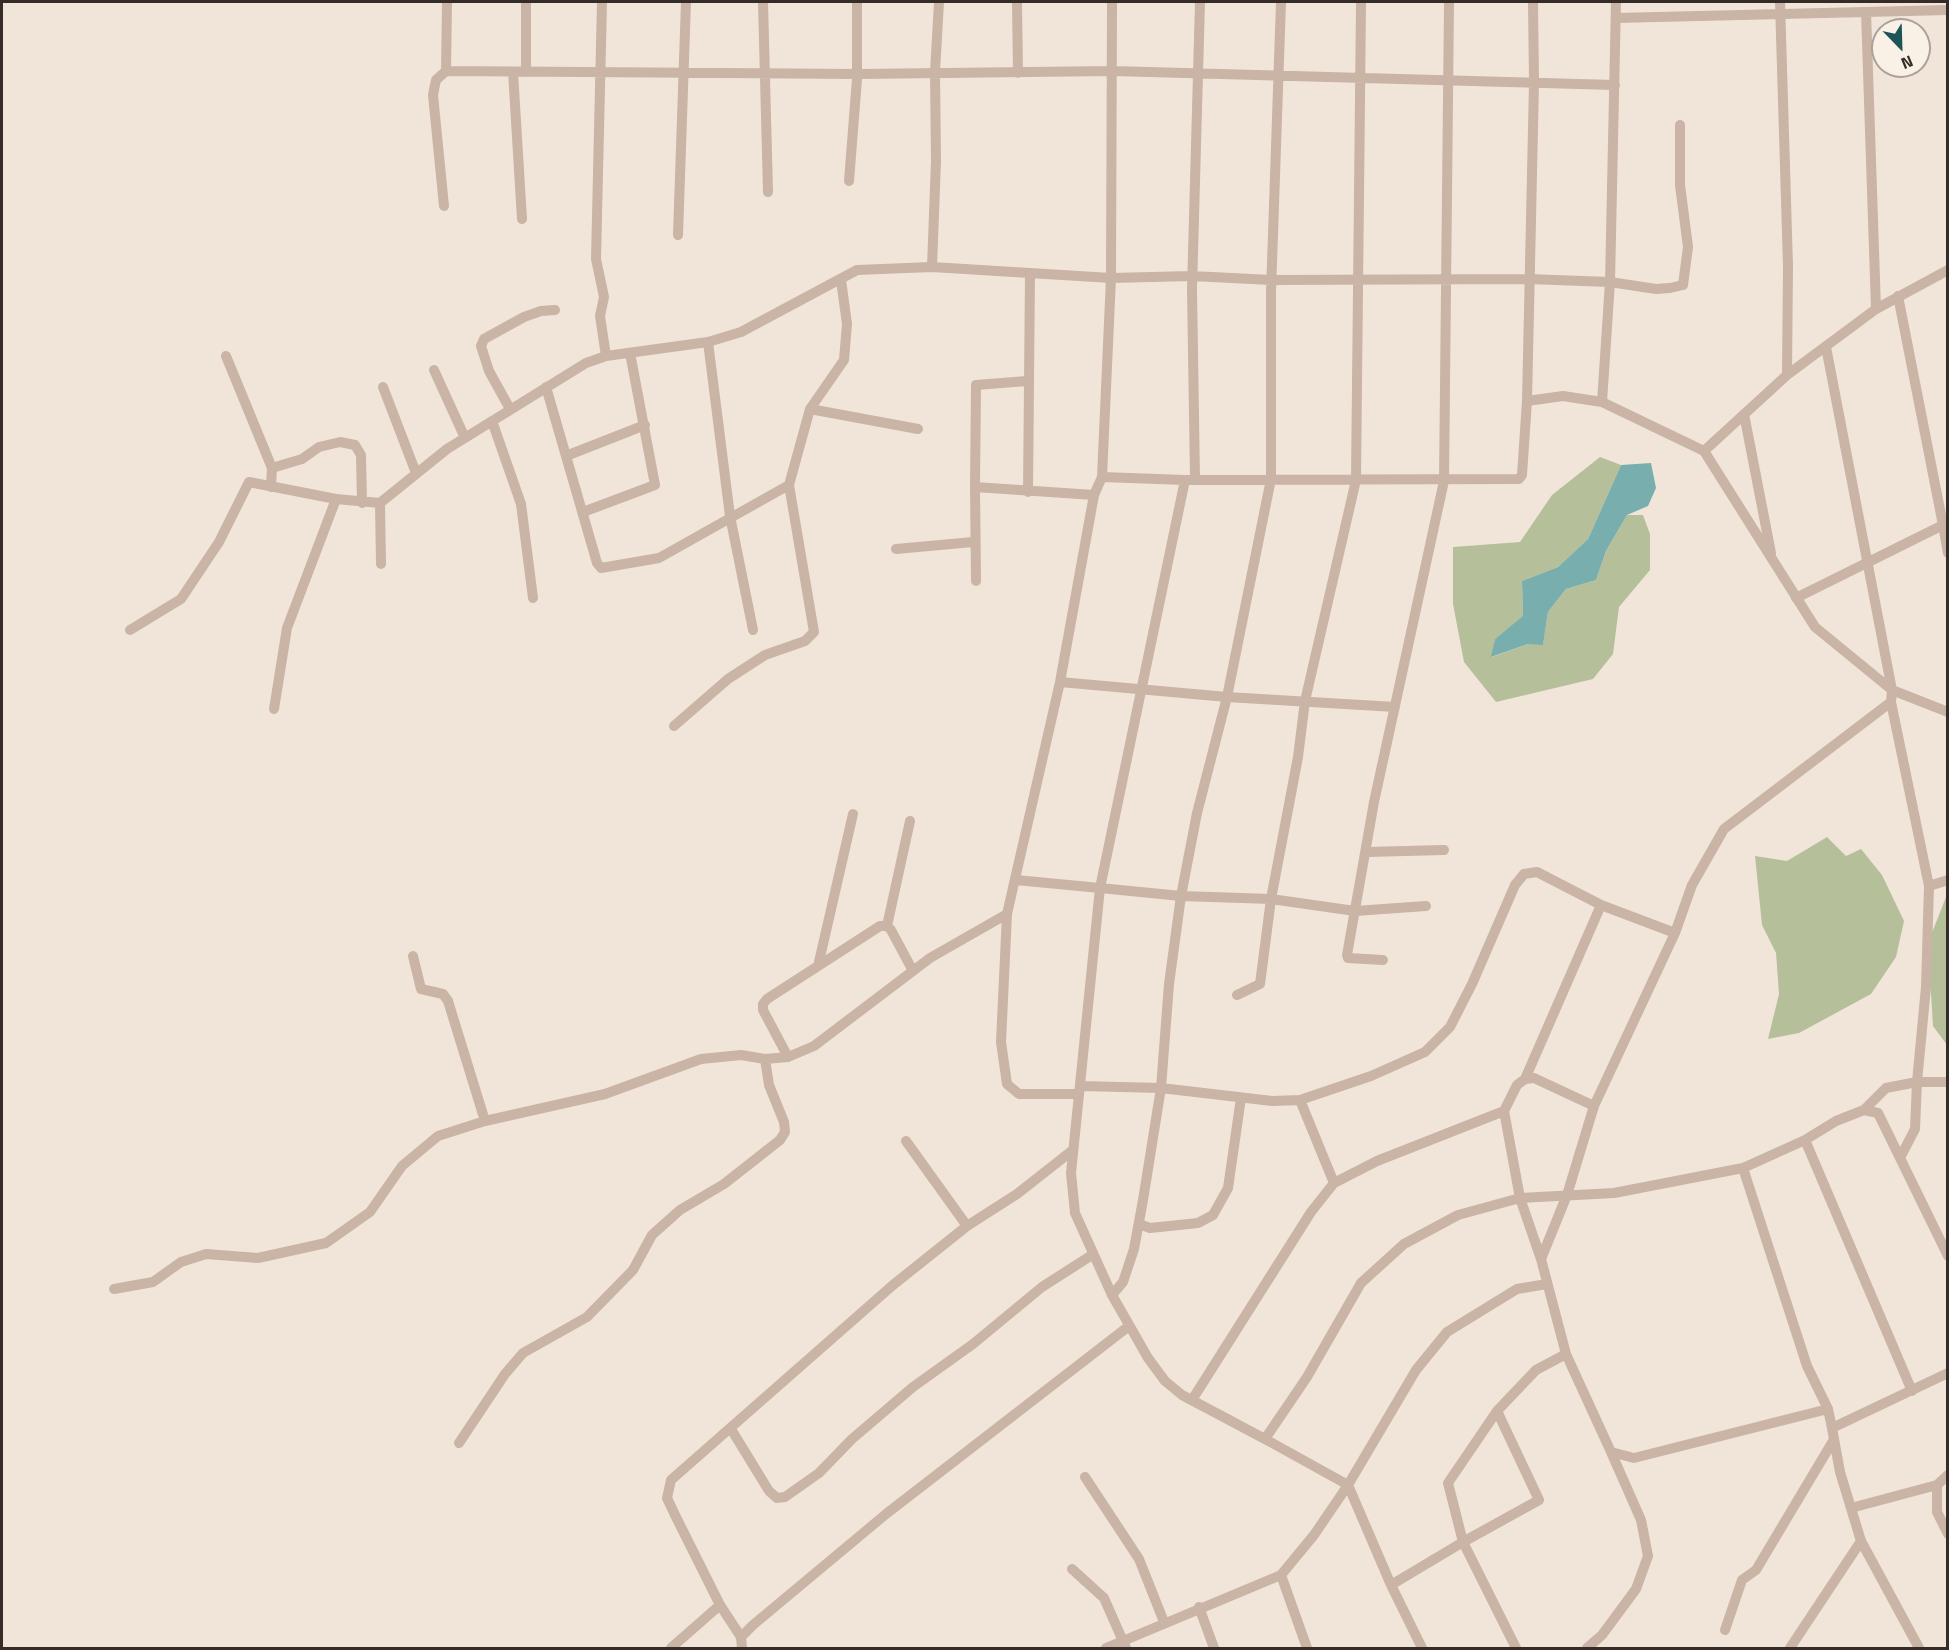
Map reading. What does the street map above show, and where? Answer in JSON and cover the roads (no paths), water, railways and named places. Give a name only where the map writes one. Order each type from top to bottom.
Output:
[{"type":"street","points":[[446,71],[447,2]]},
{"type":"street","points":[[526,2],[526,72]]},
{"type":"street","points":[[602,2],[596,259],[603,297],[600,316],[606,356]]},
{"type":"street","points":[[678,235],[686,2]]},
{"type":"street","points":[[763,2],[763,73],[768,192]]},
{"type":"street","points":[[849,181],[858,74],[857,2]]},
{"type":"street","points":[[932,267],[936,161],[935,72],[939,2]]},
{"type":"street","points":[[1017,2],[1018,74]]},
{"type":"street","points":[[1112,2],[1111,278],[1102,477],[1094,495],[1059,682],[1007,914],[1001,1042],[1007,1083],[1019,1094],[1161,1088],[1272,1101],[1300,1100],[1371,1076],[1425,1052],[1450,1027],[1472,984],[1515,885],[1524,874],[1537,872],[1601,905],[1675,933]]},
{"type":"street","points":[[1200,2],[1192,276],[1190,479],[1140,690],[1100,888],[1071,1173],[1075,1213],[1112,1295],[1165,1381],[1192,1400],[1348,1485],[1391,1585],[1422,1648]]},
{"type":"street","points":[[1112,1295],[1123,1282],[1139,1224],[1161,1088],[1169,984],[1181,896],[1197,813],[1227,697],[1271,479],[1271,280],[1281,2]]},
{"type":"street","points":[[1237,995],[1260,984],[1271,899],[1298,757],[1305,701],[1356,480],[1361,2]]},
{"type":"street","points":[[1383,960],[1348,958],[1374,802],[1444,481],[1446,80],[1449,2]]},
{"type":"street","points":[[1102,477],[1444,481],[1519,479],[1522,475],[1527,401],[1534,83],[1533,2]]},
{"type":"street","points":[[1602,402],[1610,282],[1616,2]]},
{"type":"street","points":[[1780,2],[1788,266],[1787,375]]},
{"type":"street","points":[[1616,18],[1942,7]]},
{"type":"street","points":[[1859,9],[1876,309]]},
{"type":"street","points":[[444,206],[433,95],[436,80],[446,71],[858,74],[935,72],[1018,74],[1113,71],[1199,76],[1615,85]]},
{"type":"street","points":[[513,72],[522,219]]},
{"type":"street","points":[[130,630],[181,599],[219,542],[249,482],[336,499],[380,503],[465,438],[586,363],[606,356],[708,342],[741,332],[857,270],[932,267],[1111,278],[1192,276],[1271,280],[1528,279],[1610,282],[1656,289],[1683,285],[1688,247],[1680,184],[1680,125]]},
{"type":"street","points":[[1704,451],[1787,375],[1876,309],[1947,270]]},
{"type":"street","points":[[1028,492],[1027,381],[1030,273]]},
{"type":"street","points":[[674,726],[728,679],[765,655],[805,640],[814,632],[789,485],[810,409],[844,360],[847,324],[841,280]]},
{"type":"street","points":[[1898,296],[1945,524],[1947,553]]},
{"type":"street","points":[[510,409],[489,371],[481,346],[484,339],[524,317],[542,311],[555,310]]},
{"type":"street","points":[[708,342],[730,516],[753,630]]},
{"type":"street","points":[[1826,347],[1892,690],[1891,702],[1929,886],[1926,987],[1915,1129],[1901,1156]]},
{"type":"street","points":[[583,512],[655,485],[630,353]]},
{"type":"street","points":[[226,356],[272,468],[271,487]]},
{"type":"street","points":[[434,370],[465,438]]},
{"type":"street","points":[[976,581],[974,542],[976,385],[1027,381]]},
{"type":"street","points":[[383,387],[417,473]]},
{"type":"street","points":[[546,387],[601,568],[658,558],[789,485]]},
{"type":"street","points":[[1527,401],[1563,396],[1602,402],[1704,451],[1815,627],[1892,690],[1947,712]]},
{"type":"street","points":[[810,409],[918,429]]},
{"type":"street","points":[[1744,414],[1773,560]]},
{"type":"street","points":[[492,421],[521,504],[533,598]]},
{"type":"street","points":[[566,456],[645,425]]},
{"type":"street","points":[[272,468],[302,459],[319,447],[340,442],[355,445],[361,455],[362,503]]},
{"type":"street","points":[[975,487],[1094,495]]},
{"type":"street","points":[[274,709],[286,628],[336,499]]},
{"type":"street","points":[[380,503],[381,564]]},
{"type":"street","points":[[1796,598],[1945,524]]},
{"type":"street","points":[[896,549],[974,542]]},
{"type":"street","points":[[1059,682],[1227,697],[1395,707]]},
{"type":"street","points":[[1541,1259],[1566,1195],[1594,1106],[1675,933],[1692,885],[1724,828],[1891,702]]},
{"type":"street","points":[[818,966],[853,814]]},
{"type":"street","points":[[910,821],[887,926],[913,971]]},
{"type":"street","points":[[1367,852],[1444,850]]},
{"type":"street","points":[[1016,880],[1181,896],[1271,899],[1355,911],[1426,906]]},
{"type":"street","points":[[1929,886],[1947,880]]},
{"type":"street","points":[[1587,1648],[1602,1635],[1636,1589],[1648,1556],[1641,1520],[1566,1354],[1541,1259],[1520,1198],[1504,1111],[1517,1085],[1525,1079],[1601,905]]},
{"type":"street","points":[[114,1288],[153,1282],[181,1262],[206,1254],[258,1258],[326,1243],[370,1212],[402,1166],[438,1136],[485,1121],[605,1094],[701,1059],[741,1055],[765,1059],[789,1057],[814,1046],[913,971],[1007,914]]},
{"type":"street","points":[[789,1057],[763,1010],[763,1004],[880,926],[887,926]]},
{"type":"street","points":[[413,956],[422,989],[443,994],[447,1001],[485,1121]]},
{"type":"street","points":[[459,1443],[505,1374],[523,1353],[587,1317],[633,1270],[652,1235],[680,1210],[724,1184],[780,1140],[785,1132],[784,1122],[769,1085],[765,1059]]},
{"type":"street","points":[[1525,1079],[1534,1078],[1594,1106]]},
{"type":"street","points":[[1265,1439],[1307,1377],[1361,1283],[1404,1244],[1440,1224],[1458,1215],[1520,1198],[1614,1193],[1743,1168],[1805,1140],[1836,1120],[1864,1110],[1886,1088],[1917,1082],[1947,1082]]},
{"type":"street","points":[[1139,1224],[1150,1228],[1198,1223],[1213,1215],[1228,1188],[1242,1098]]},
{"type":"street","points":[[1300,1100],[1334,1183]]},
{"type":"street","points":[[1864,1110],[1878,1113],[1901,1156],[1947,1256]]},
{"type":"street","points":[[1192,1400],[1311,1212],[1334,1183],[1377,1161],[1504,1111]]},
{"type":"street","points":[[1805,1140],[1912,1391]]},
{"type":"street","points":[[906,1141],[967,1226]]},
{"type":"street","points":[[1073,1150],[1017,1194],[967,1226],[893,1286],[671,1480],[667,1498],[720,1605],[742,1643],[886,1514],[1129,1326]]},
{"type":"street","points":[[1743,1168],[1807,1366],[1828,1409],[1833,1441],[1861,1541],[1919,1648]]},
{"type":"street","points":[[731,1429],[769,1491],[777,1498],[785,1497],[819,1473],[852,1439],[913,1387],[973,1344],[1042,1287],[1092,1255]]},
{"type":"street","points":[[1106,1648],[1124,1645],[1164,1622],[1281,1575],[1314,1535],[1348,1485],[1416,1370],[1447,1332],[1517,1289],[1547,1284]]},
{"type":"street","points":[[1516,1648],[1463,1542],[1448,1483],[1497,1411],[1536,1370],[1566,1354]]},
{"type":"street","points":[[1832,1428],[1947,1373]]},
{"type":"street","points":[[1611,1452],[1634,1458],[1828,1409]]},
{"type":"street","points":[[1391,1585],[1539,1500],[1497,1411]]},
{"type":"street","points":[[1725,1630],[1742,1580],[1756,1570],[1833,1441]]},
{"type":"street","points":[[1851,1508],[1937,1485],[1947,1475]]},
{"type":"street","points":[[1085,1477],[1139,1559],[1164,1622]]},
{"type":"street","points":[[1937,1485],[1937,1512],[1947,1534]]},
{"type":"street","points":[[1790,1648],[1861,1541]]},
{"type":"street","points":[[1072,1569],[1104,1598],[1124,1645]]},
{"type":"street","points":[[1281,1575],[1307,1648]]},
{"type":"street","points":[[671,1648],[720,1605]]},
{"type":"street","points":[[1199,1607],[1214,1648]]},
{"type":"water","points":[[1651,463],[1656,488],[1648,506],[1627,515],[1606,551],[1596,580],[1566,589],[1548,612],[1543,645],[1528,644],[1491,657],[1495,639],[1523,616],[1522,581],[1558,567],[1588,539],[1621,465]]}]
